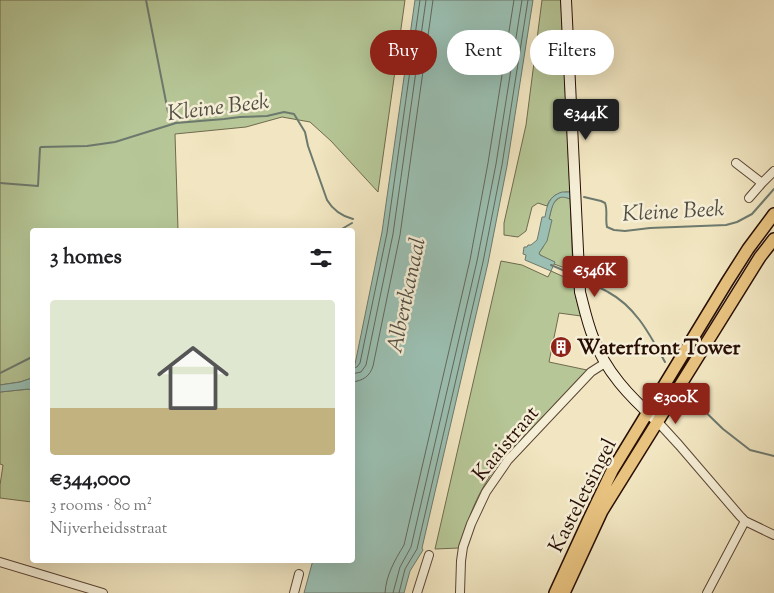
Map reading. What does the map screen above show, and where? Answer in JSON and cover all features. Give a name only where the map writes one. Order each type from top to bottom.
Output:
[{"type":"main road","name":"Kasteletsingel","points":[[555,593],[612,471],[727,282],[774,214]]},
{"type":"main road","name":"Kasteletsingel","points":[[564,593],[602,511],[760,257],[774,239]]},
{"type":"street","points":[[566,0],[580,292],[593,337],[605,363],[620,385],[679,445],[745,521],[774,535]]},
{"type":"street","points":[[736,163],[762,183]]},
{"type":"street","points":[[750,198],[774,171]]},
{"type":"street","name":"Kaaistraat","points":[[460,593],[463,547],[471,524],[497,474],[592,372],[605,363]]},
{"type":"street","points":[[707,593],[745,521]]},
{"type":"street","points":[[417,593],[428,555]]},
{"type":"street","points":[[0,562],[104,593]]},
{"type":"street","points":[[294,593],[299,574]]},
{"type":"green space","points":[[0,0],[405,0],[401,30],[370,30],[370,75],[394,75],[378,192],[331,141],[310,122],[282,117],[246,127],[175,134],[178,228],[30,228],[30,379],[0,385]]},
{"type":"green space","points":[[542,0],[561,0],[562,30],[538,30]]},
{"type":"green space","points":[[532,75],[565,75],[570,192],[556,195],[547,206],[538,203],[532,207],[526,231],[518,237],[504,235],[504,223],[526,125]]},
{"type":"green space","points":[[563,196],[570,199],[573,271],[554,264],[554,262],[539,253],[543,247],[551,220],[549,219],[553,205],[556,200]]},
{"type":"green space","points":[[501,261],[522,265],[548,277],[551,271],[573,281],[581,316],[559,313],[549,362],[587,370],[494,470],[477,499],[459,548],[435,549]]},
{"type":"green space","points":[[30,390],[30,502],[0,498],[3,465],[0,464],[0,392]]},
{"type":"water","name":"Albertkanaal","points":[[415,0],[533,0],[507,166],[488,263],[423,550],[410,571],[404,593],[304,593],[312,563],[355,563],[355,364],[382,232],[404,75],[437,75],[437,30],[411,30]]},
{"type":"water","points":[[562,192],[570,192],[570,199],[560,197],[555,202],[549,219],[552,220],[547,241],[539,253],[555,262],[551,271],[525,260],[526,255],[523,254],[524,247],[531,245],[537,240],[542,217],[545,217],[549,202],[554,196]]},
{"type":"water","points":[[30,379],[30,390],[0,392],[0,385]]},
{"type":"waterway","points":[[146,0],[168,112],[176,123]]},
{"type":"waterway","name":"Kleine Beek","points":[[0,183],[38,186],[41,147],[87,146],[115,142],[176,123],[267,116],[284,112],[294,114],[305,132],[327,200],[338,212],[353,219]]},
{"type":"waterway","name":"Kleine Beek","points":[[584,197],[605,203],[607,227],[625,231],[650,228],[726,225],[737,222],[752,214],[774,189]]},
{"type":"waterway","points":[[343,228],[352,223]]},
{"type":"waterway","points":[[551,265],[572,274]]},
{"type":"waterway","points":[[586,282],[608,292],[627,305],[641,322],[665,362]]},
{"type":"waterway","points":[[0,373],[30,358]]},
{"type":"waterway","points":[[688,395],[723,429],[750,450],[774,456]]},
{"type":"place","name":"Waterfront Tower","points":[[561,347]]}]
